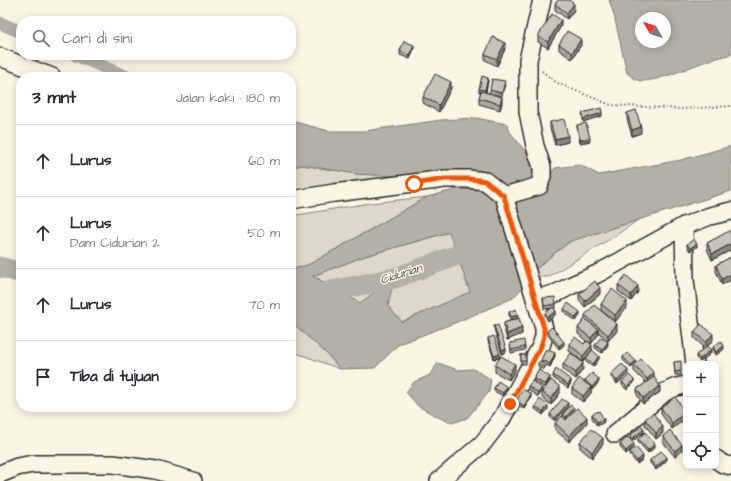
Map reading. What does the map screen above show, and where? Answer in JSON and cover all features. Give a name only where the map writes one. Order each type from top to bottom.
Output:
[{"type":"street","points":[[505,200],[539,186],[542,176],[542,167],[535,146],[528,112],[528,60],[542,0]]},
{"type":"street","points":[[0,57],[39,72]]},
{"type":"street","points":[[296,199],[445,179],[464,179],[485,181],[505,200],[534,293],[544,328],[544,336],[541,346],[526,376],[502,418],[483,443],[439,481]]},
{"type":"street","points":[[534,293],[549,296],[557,293],[597,274],[684,226],[710,216],[731,211]]},
{"type":"street","points":[[684,226],[685,280],[695,361]]},
{"type":"street","points":[[615,434],[665,392],[683,385]]},
{"type":"street","points":[[719,462],[722,464],[731,466]]},
{"type":"street","points":[[0,474],[17,467],[33,464],[113,464],[156,470],[193,481]]},
{"type":"path","points":[[528,60],[557,83],[610,105],[683,109],[731,106]]},
{"type":"shaded area","points":[[609,0],[731,0],[731,54],[710,60],[662,78],[652,80],[637,80],[627,73],[614,15]]},
{"type":"shaded area","points":[[476,118],[507,124],[510,132],[536,165],[537,184],[510,192],[438,172],[397,176],[357,174],[303,165],[296,166],[296,122],[329,131],[364,131],[441,120]]},
{"type":"shaded area","points":[[731,146],[731,191],[571,241],[530,274],[509,199],[540,189],[555,168],[580,165],[599,175],[681,160]]},
{"type":"shaded area","points":[[303,165],[357,174],[397,176],[296,193],[296,166]]},
{"type":"shaded area","points":[[457,189],[480,189],[494,193],[524,286],[513,298],[457,322],[399,344],[375,368],[340,369],[327,354],[296,326],[296,268],[310,264],[427,197]],"holes":[[[449,232],[470,292],[402,322],[388,306],[393,283],[383,286],[360,303],[313,276],[362,257]]]},
{"type":"shaded area","points":[[427,197],[310,264],[296,268],[296,215],[370,203]]},
{"type":"shaded area","points":[[638,220],[615,236],[548,277],[536,277],[530,274],[571,241]]},
{"type":"shaded area","points":[[450,232],[470,292],[402,322],[387,306],[392,283],[383,286],[360,303],[313,276],[362,257]]},
{"type":"shaded area","points":[[296,326],[327,354],[340,369],[296,353]]},
{"type":"shaded area","points":[[438,363],[458,370],[473,369],[491,379],[489,392],[467,418],[452,423],[418,406],[406,392],[414,382],[430,375]]},
{"type":"building","points":[[558,0],[569,0],[574,4],[567,13],[555,4]]},
{"type":"building","points":[[552,14],[561,20],[548,42],[538,36]]},
{"type":"building","points":[[567,31],[581,39],[572,53],[559,44]]},
{"type":"building","points":[[493,37],[505,43],[497,59],[485,54]]},
{"type":"building","points":[[404,41],[414,45],[410,56],[400,51]]},
{"type":"building","points":[[435,74],[451,82],[439,105],[423,97]]},
{"type":"building","points":[[482,76],[488,78],[485,90],[479,89]]},
{"type":"building","points":[[492,79],[505,81],[502,93],[490,90]]},
{"type":"building","points":[[481,91],[502,97],[500,104],[479,98]]},
{"type":"building","points":[[601,108],[602,113],[583,119],[582,113]]},
{"type":"building","points":[[636,110],[641,127],[632,130],[627,113]]},
{"type":"building","points":[[564,119],[568,136],[555,139],[550,122]]},
{"type":"building","points":[[586,123],[590,138],[580,140],[577,125]]},
{"type":"building","points":[[731,230],[731,244],[712,254],[707,243]]},
{"type":"building","points":[[694,239],[697,244],[690,248],[687,244]]},
{"type":"building","points":[[731,257],[731,274],[722,279],[716,265]]},
{"type":"building","points":[[626,275],[638,286],[631,295],[618,285]]},
{"type":"building","points":[[595,281],[600,288],[585,301],[579,294]]},
{"type":"building","points":[[612,289],[627,301],[615,315],[601,304]]},
{"type":"building","points":[[555,297],[556,304],[544,306],[543,298]]},
{"type":"building","points":[[568,303],[580,312],[576,318],[564,309]]},
{"type":"building","points":[[594,305],[617,324],[608,335],[585,315]]},
{"type":"building","points":[[553,307],[556,311],[548,317],[545,313]]},
{"type":"building","points":[[516,309],[518,315],[511,317],[509,312]]},
{"type":"building","points":[[519,318],[522,328],[507,334],[504,323]]},
{"type":"building","points":[[585,319],[598,329],[591,338],[578,328]]},
{"type":"building","points":[[701,324],[713,334],[706,342],[694,332]]},
{"type":"building","points":[[498,325],[506,349],[502,350],[494,326]]},
{"type":"building","points":[[552,327],[564,342],[559,346],[547,331]]},
{"type":"building","points":[[494,336],[500,354],[494,356],[488,338]]},
{"type":"building","points":[[575,337],[584,344],[587,341],[592,345],[583,356],[569,344]]},
{"type":"building","points":[[601,337],[608,342],[602,350],[595,345]]},
{"type":"building","points":[[524,340],[525,347],[511,350],[510,343]]},
{"type":"building","points":[[721,341],[724,346],[716,352],[713,347]]},
{"type":"building","points":[[707,346],[711,350],[700,359],[696,355]]},
{"type":"building","points":[[546,349],[555,353],[550,364],[541,360]]},
{"type":"building","points":[[592,350],[599,356],[593,364],[586,359]]},
{"type":"building","points":[[571,353],[583,363],[576,373],[563,364]]},
{"type":"building","points":[[627,353],[636,361],[631,365],[623,357]]},
{"type":"building","points":[[521,355],[526,355],[526,361],[521,361]]},
{"type":"building","points":[[501,356],[515,364],[509,374],[495,365]]},
{"type":"building","points":[[641,359],[654,373],[647,379],[634,365]]},
{"type":"building","points":[[540,361],[545,365],[543,367],[538,363]]},
{"type":"building","points":[[681,361],[681,371],[675,372],[674,362]]},
{"type":"building","points":[[622,364],[628,370],[617,381],[611,374]]},
{"type":"building","points":[[556,369],[571,380],[568,385],[553,375]]},
{"type":"building","points":[[539,370],[550,377],[545,385],[534,378]]},
{"type":"building","points":[[592,373],[599,379],[592,387],[585,380]]},
{"type":"building","points":[[629,375],[634,380],[627,387],[622,382]]},
{"type":"building","points":[[654,377],[660,386],[643,398],[637,389]]},
{"type":"building","points":[[579,378],[591,387],[583,396],[572,388]]},
{"type":"building","points":[[551,380],[560,387],[551,399],[542,392]]},
{"type":"building","points":[[498,381],[507,387],[503,393],[494,388]]},
{"type":"building","points":[[532,381],[542,388],[538,393],[528,386]]},
{"type":"building","points":[[523,389],[531,394],[524,406],[516,401]]},
{"type":"building","points":[[675,397],[683,408],[683,414],[672,423],[661,408]]},
{"type":"building","points":[[540,399],[548,406],[543,412],[535,406]]},
{"type":"building","points":[[562,399],[568,403],[555,418],[550,414]]},
{"type":"building","points":[[571,405],[574,408],[566,417],[563,414]]},
{"type":"building","points":[[577,408],[587,417],[569,436],[555,423],[562,416],[566,420]]},
{"type":"building","points":[[599,411],[604,419],[597,422],[592,414]]},
{"type":"building","points":[[653,413],[663,426],[656,433],[645,419]]},
{"type":"building","points":[[642,426],[644,429],[633,438],[630,435]]},
{"type":"building","points":[[591,429],[603,438],[592,452],[580,442]]},
{"type":"building","points":[[670,430],[682,445],[675,451],[663,436]]},
{"type":"building","points":[[645,432],[655,444],[648,450],[638,439]]},
{"type":"building","points":[[628,437],[634,444],[626,451],[620,444]]},
{"type":"building","points":[[636,447],[643,456],[637,461],[630,452]]},
{"type":"building","points":[[661,451],[667,457],[656,467],[650,460]]},
{"type":"waterway","points":[[0,23],[16,30]]},
{"type":"waterway","points":[[88,60],[115,72]]},
{"type":"waterway","name":"Cidurian","points":[[296,298],[395,278],[485,245]]},
{"type":"waterway","name":"Cidurian","points":[[0,267],[16,272]]},
{"type":"route","points":[[414,184],[445,179],[479,180],[485,181],[504,196],[544,328],[544,336],[541,346],[510,404]]}]
